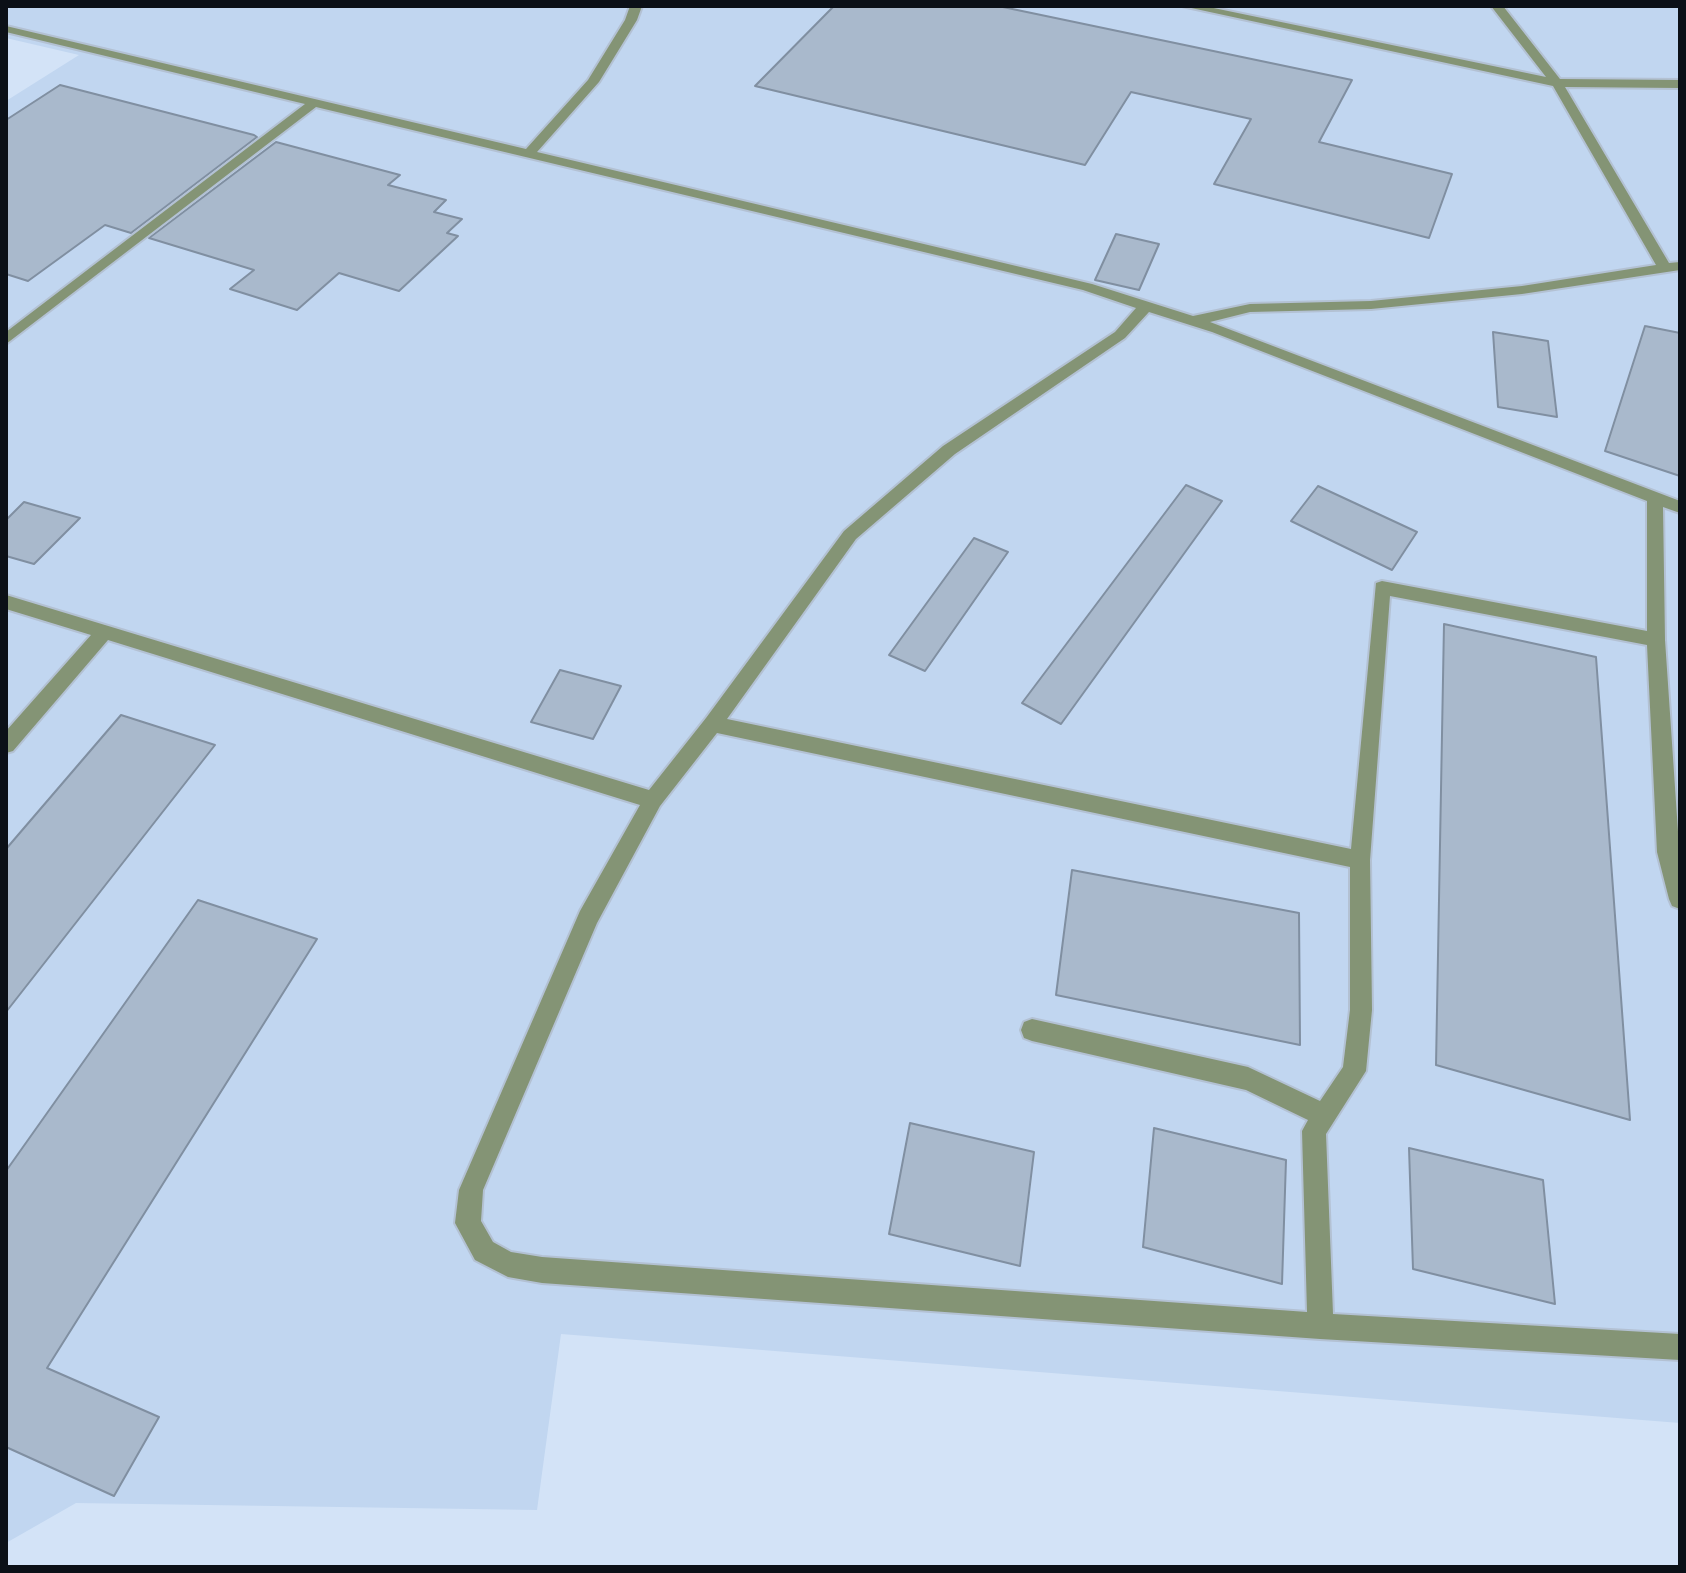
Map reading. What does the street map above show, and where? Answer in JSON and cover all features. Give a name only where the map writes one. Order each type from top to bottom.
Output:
[{"type":"lane","points":[[529,153],[593,82],[635,10],[622,6]]},
{"type":"lane","points":[[1188,6],[1557,83],[1680,84]]},
{"type":"lane","points":[[1497,6],[1557,83],[1664,267]]},
{"type":"lane","points":[[6,29],[1087,287],[1193,321],[1680,507]]},
{"type":"lane","points":[[6,339],[316,101]]},
{"type":"lane","points":[[1193,321],[1250,308],[1371,305],[1522,290],[1680,266]]},
{"type":"lane","points":[[1147,305],[1120,335],[949,450],[850,535],[713,724],[653,800],[588,918],[471,1190],[468,1223],[484,1251],[508,1264],[542,1270],[1320,1326],[1680,1347]]},
{"type":"lane","points":[[1655,499],[1656,640],[1667,852],[1680,899]]},
{"type":"lane","points":[[1320,1326],[1314,1131],[1354,1071],[1361,1010],[1360,860],[1382,588],[1656,640]]},
{"type":"lane","points":[[6,602],[653,800]]},
{"type":"lane","points":[[6,745],[104,633]]},
{"type":"lane","points":[[713,724],[1360,860]]},
{"type":"lane","points":[[1032,1030],[1248,1079],[1324,1115]]},
{"type":"shaded area","points":[[12,6],[1680,6],[1680,1423],[561,1334],[537,1510],[76,1503],[6,1543],[6,101],[79,55],[6,38],[6,10]]},
{"type":"building","points":[[834,6],[998,6],[1352,80],[1319,142],[1452,174],[1429,238],[1214,184],[1251,119],[1131,92],[1085,165],[755,86]]},
{"type":"building","points":[[60,85],[257,137],[131,233],[105,225],[28,281],[6,274],[6,120]]},
{"type":"building","points":[[276,142],[400,175],[388,185],[446,200],[434,212],[462,219],[447,233],[458,236],[399,291],[339,273],[297,310],[230,289],[254,270],[149,238]]},
{"type":"building","points":[[1116,234],[1159,244],[1139,290],[1095,280]]},
{"type":"building","points":[[1645,326],[1680,333],[1680,476],[1605,451]]},
{"type":"building","points":[[1493,332],[1548,341],[1557,417],[1498,407]]},
{"type":"building","points":[[1186,485],[1222,501],[1061,724],[1022,703]]},
{"type":"building","points":[[1318,486],[1417,532],[1392,570],[1291,521]]},
{"type":"building","points":[[24,502],[80,518],[34,564],[6,556],[6,520]]},
{"type":"building","points":[[974,538],[1008,552],[925,671],[889,655]]},
{"type":"building","points":[[1444,624],[1596,657],[1630,1120],[1436,1065]]},
{"type":"building","points":[[560,670],[621,686],[593,739],[531,722]]},
{"type":"building","points":[[121,715],[215,745],[6,1012],[6,849]]},
{"type":"building","points":[[1072,870],[1299,913],[1300,1045],[1056,995]]},
{"type":"building","points":[[198,900],[317,939],[47,1368],[159,1417],[114,1496],[6,1447],[6,1171]]},
{"type":"building","points":[[910,1123],[1034,1152],[1020,1266],[889,1234]]},
{"type":"building","points":[[1154,1128],[1286,1160],[1282,1284],[1143,1247]]},
{"type":"building","points":[[1409,1148],[1543,1180],[1555,1304],[1413,1269]]}]
